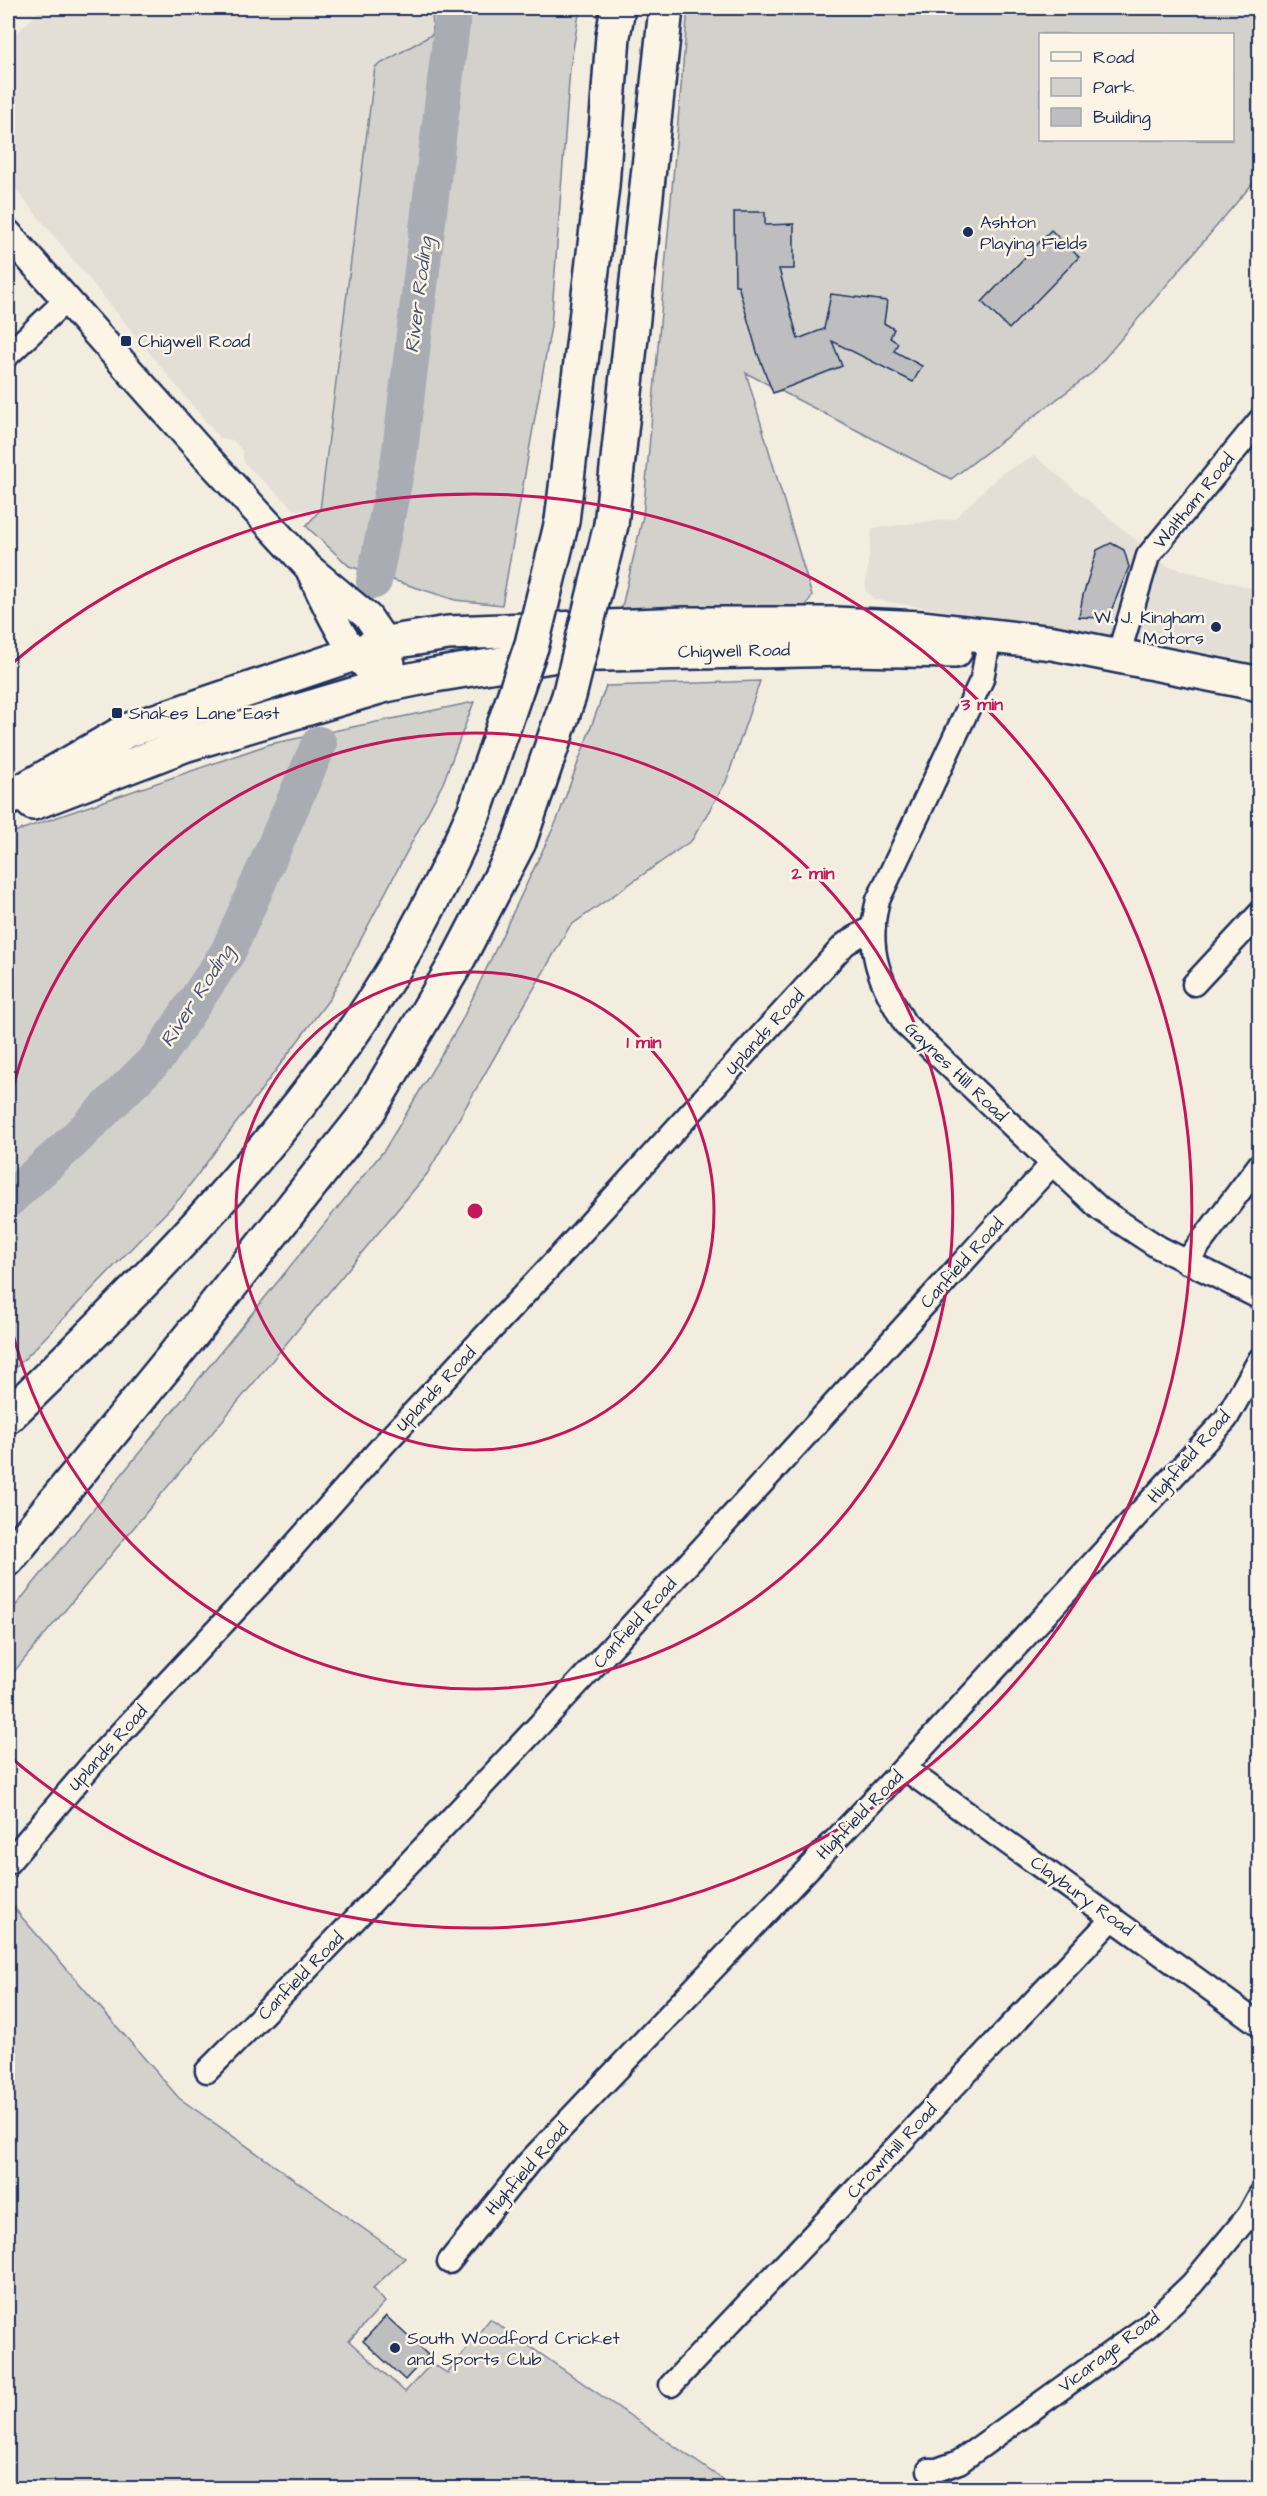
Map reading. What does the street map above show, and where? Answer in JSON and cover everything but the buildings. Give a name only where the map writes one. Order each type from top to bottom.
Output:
[{"type":"main road","points":[[8,1416],[75,1352],[214,1207],[316,1083],[394,968],[443,879],[475,810],[532,644],[562,521],[602,186],[613,36],[618,8]]},
{"type":"main road","points":[[8,1559],[201,1323],[368,1112],[455,965],[519,842],[569,696],[611,525],[666,8]]},
{"type":"main road","name":"Chigwell Road","points":[[8,799],[126,731],[386,643],[448,633],[687,624],[834,624],[921,627],[989,642],[1086,650],[1260,684]]},
{"type":"main road","name":"Chigwell Road","points":[[8,813],[184,744],[386,685],[435,675],[557,655],[850,649],[942,651],[989,642]]},
{"type":"street","points":[[8,234],[309,568],[368,616],[386,643],[391,664],[386,685],[369,672],[353,654],[335,623],[309,568]]},
{"type":"street","points":[[8,355],[66,300]]},
{"type":"street","name":"Waltham Road","points":[[1118,656],[1148,556],[1260,420]]},
{"type":"street","name":"Gaynes Hill Road","points":[[989,642],[982,679],[878,900],[874,926],[876,967],[883,987],[905,1024],[1100,1209],[1158,1247],[1260,1298]]},
{"type":"street","points":[[1194,984],[1260,913]]},
{"type":"street","name":"Uplands Road","points":[[8,1863],[100,1755],[269,1574],[384,1444],[559,1257],[845,944],[874,926]]},
{"type":"street","name":"Canfield Road","points":[[207,2071],[317,1961],[611,1650],[1052,1164]]},
{"type":"street","points":[[1186,1262],[1260,1164]]},
{"type":"street","name":"Highfield Road","points":[[449,2262],[529,2163],[904,1768],[1226,1419],[1260,1359]]},
{"type":"street","name":"Claybury Road","points":[[904,1768],[1260,2025]]},
{"type":"street","name":"Crownhill Road","points":[[671,2385],[1113,1918]]},
{"type":"street","name":"Vicarage Road","points":[[928,2470],[937,2470],[959,2462],[1148,2326],[1192,2284],[1256,2213]]},
{"type":"shaded area","points":[[42,8],[432,8],[433,34],[375,67],[319,510],[295,510],[244,463],[242,451],[233,440],[220,439],[8,180],[8,42]]},
{"type":"shaded area","points":[[1035,456],[1167,566],[1259,590],[1259,664],[1150,641],[875,600],[865,590],[872,528],[954,519],[1002,473]]},
{"type":"green space","points":[[432,8],[580,8],[570,68],[551,326],[502,605],[455,600],[349,566],[306,526],[320,510],[375,67],[433,34]]},
{"type":"green space","name":"Ashton Playing Fields","points":[[688,8],[1259,8],[1259,176],[1093,372],[951,479],[746,373],[812,596],[802,612],[621,611],[643,516]]},
{"type":"green space","points":[[760,681],[726,782],[692,840],[570,926],[427,1174],[8,1679],[8,1615],[385,1149],[461,1022],[557,820],[606,686]]},
{"type":"green space","points":[[474,702],[443,783],[330,998],[180,1198],[8,1376],[8,834],[270,744]]},
{"type":"green space","points":[[8,1898],[19,1914],[179,2098],[405,2258],[373,2288],[385,2302],[349,2341],[405,2392],[432,2363],[447,2373],[490,2319],[735,2488],[8,2488]]},
{"type":"waterway","name":"River Roding","points":[[374,581],[399,458],[454,8]]},
{"type":"waterway","name":"River Roding","points":[[8,1200],[71,1143],[158,1057],[228,952],[319,744]]},
{"type":"place","name":"Ashton Playing Fields","points":[[968,232]]},
{"type":"place","name":"Chigwell Road","points":[[126,341]]},
{"type":"place","name":"W. J. Kingham Motors","points":[[1216,627]]},
{"type":"place","name":"Snakes Lane East","points":[[117,713]]},
{"type":"place","name":"South Woodford Cricket and Sports Club","points":[[395,2348]]}]
